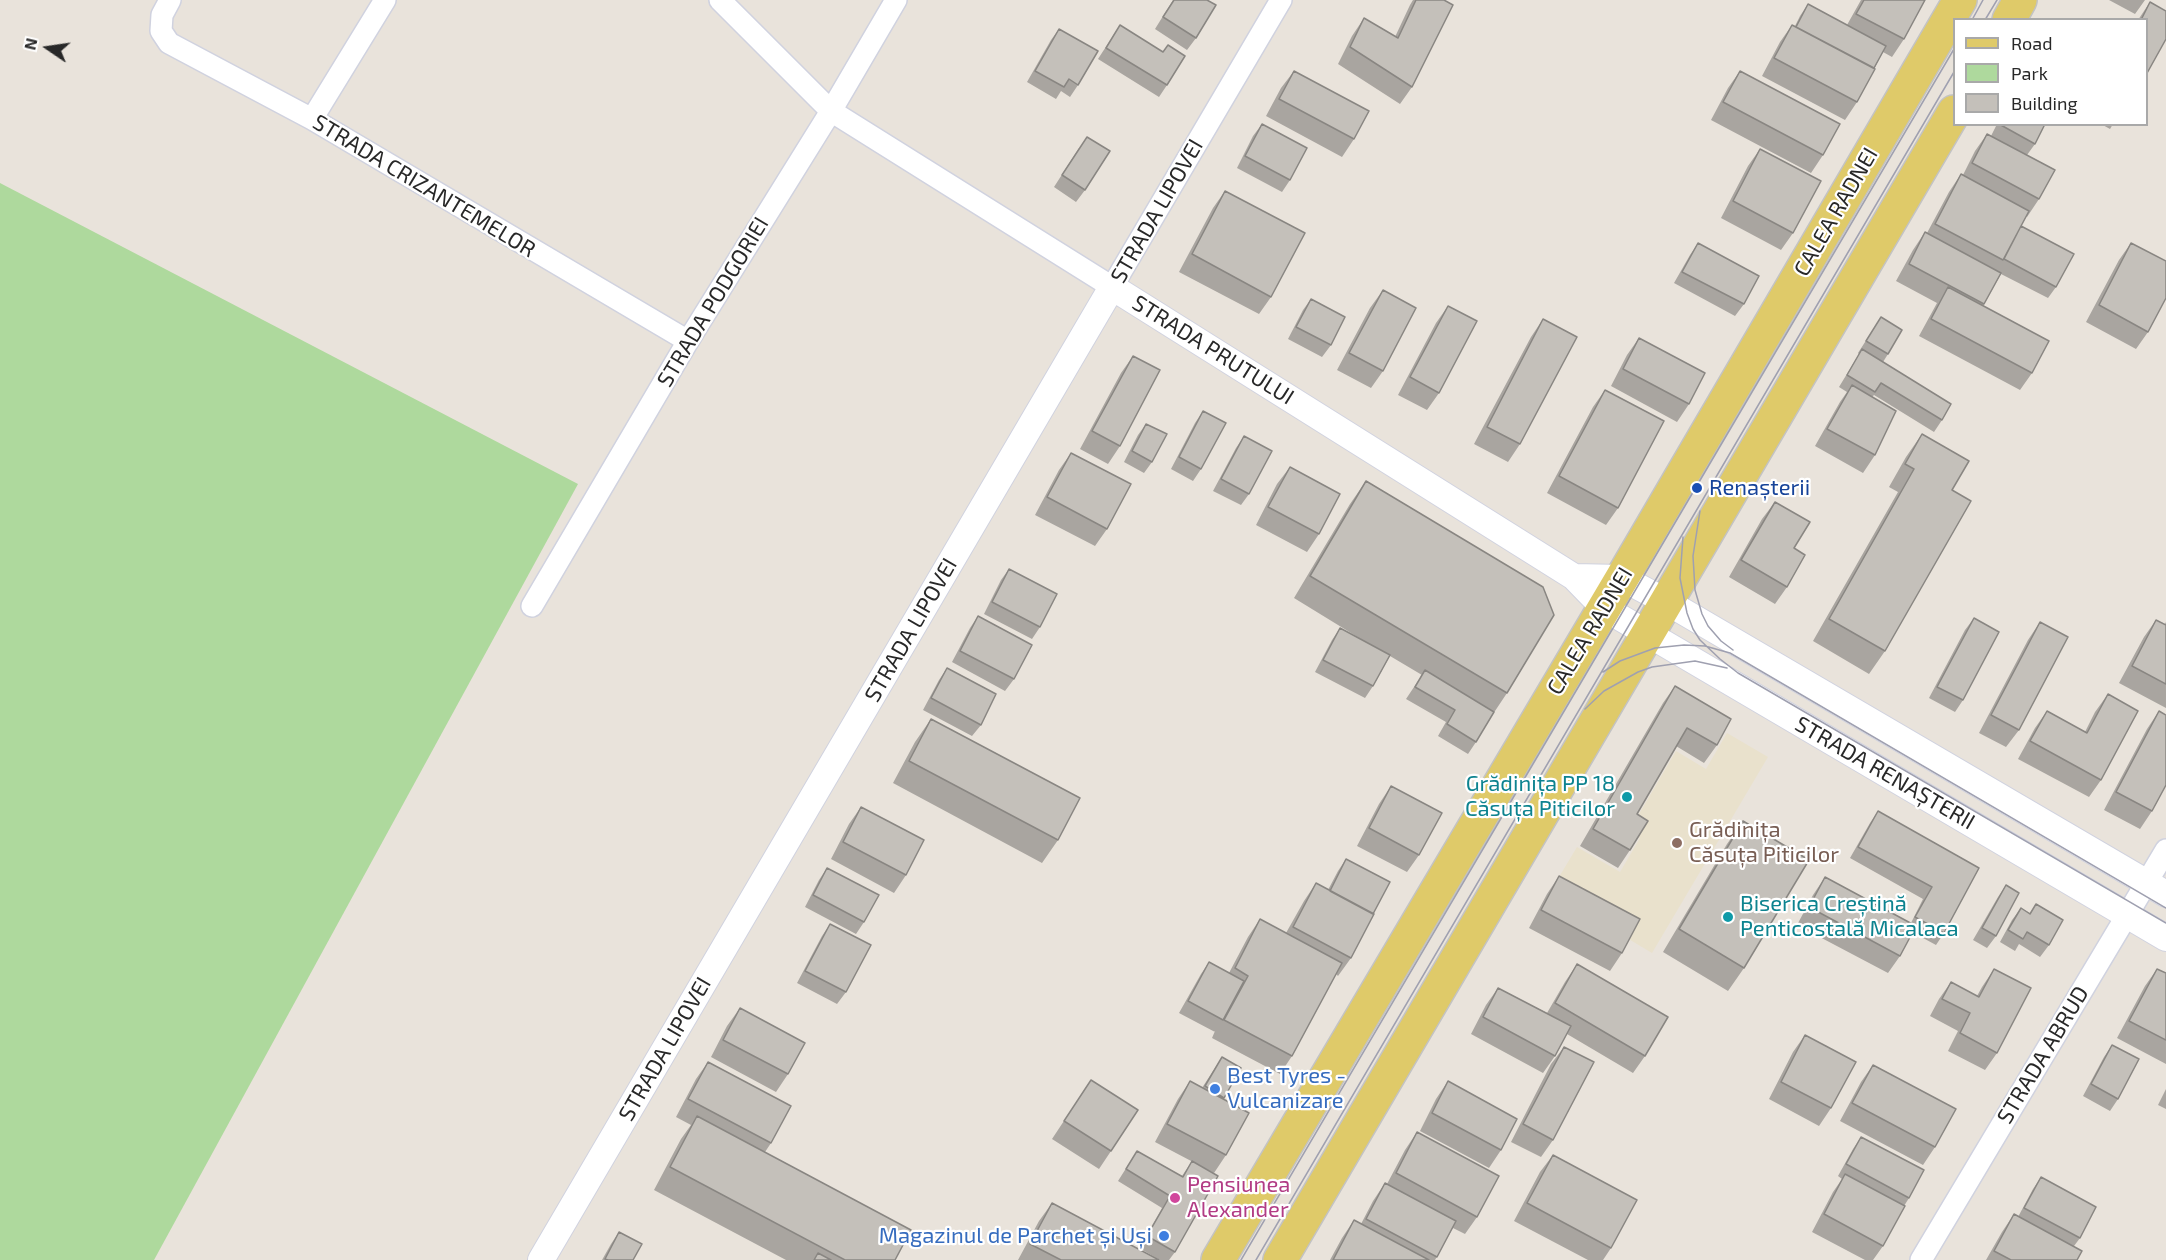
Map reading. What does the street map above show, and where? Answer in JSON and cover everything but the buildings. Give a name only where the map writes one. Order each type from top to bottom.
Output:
[{"type":"main road","name":"CALEA RADNEI","points":[[1218,1260],[1622,578],[1960,0]]},
{"type":"main road","points":[[2010,18],[2020,0]]},
{"type":"main road","points":[[1280,1260],[1953,114]]},
{"type":"street","name":"STRADA CRIZANTEMELOR","points":[[170,0],[162,15],[161,31],[169,42],[312,119],[688,341]]},
{"type":"street","points":[[312,119],[385,0]]},
{"type":"street","name":"STRADA PRUTULUI","points":[[720,0],[831,111],[1575,577],[1604,608]]},
{"type":"street","name":"STRADA PODGORIEI","points":[[532,606],[688,341],[831,111],[896,0]]},
{"type":"street","name":"STRADA LIPOVEI","points":[[541,1260],[1281,0]]},
{"type":"street","points":[[1575,577],[1622,578]]},
{"type":"street","name":"STRADA RENAȘTERII","points":[[1622,578],[1667,602],[2156,888]]},
{"type":"street","name":"STRADA RENAȘTERII","points":[[1604,608],[2166,938]]},
{"type":"street","name":"STRADA ABRUD","points":[[1921,1260],[2127,915],[2156,888],[2166,850]]},
{"type":"shaded area","name":"Grădinița Căsuța Piticilor","points":[[1727,733],[1768,757],[1652,953],[1550,892],[1577,847],[1620,872],[1640,838],[1629,831],[1676,751],[1706,769]]},
{"type":"green space","points":[[0,183],[578,484],[154,1260],[0,1260]]},
{"type":"tram line","points":[[1973,18],[1983,0]]},
{"type":"tram line","points":[[1986,18],[1997,0]]},
{"type":"tram line","points":[[1241,1260],[1953,51]]},
{"type":"tram line","points":[[1256,1260],[1953,74]]},
{"type":"tram line","points":[[1700,511],[1693,556],[1695,590],[1708,626],[1721,641],[1733,650]]},
{"type":"tram line","points":[[1683,537],[1680,578],[1687,613],[1700,640],[1720,659],[1738,673],[2166,923]]},
{"type":"tram line","points":[[1603,672],[1620,661],[1655,648],[1684,645],[1705,646],[1730,653],[2166,908]]},
{"type":"tram line","points":[[1585,709],[1604,691],[1652,667],[1695,661],[1727,668]]},
{"type":"place","name":"Renașterii","points":[[1697,488]]},
{"type":"place","name":"Grădinița PP 18 Căsuța Piticilor","points":[[1627,797]]},
{"type":"place","name":"Grădinița Căsuța Piticilor","points":[[1677,843]]},
{"type":"place","name":"Biserica Creștină Penticostală Micalaca","points":[[1728,917]]},
{"type":"place","name":"Best Tyres - Vulcanizare","points":[[1215,1089]]},
{"type":"place","name":"Pensiunea Alexander","points":[[1175,1198]]},
{"type":"place","name":"Magazinul de Parchet și Uși","points":[[1164,1236]]}]
